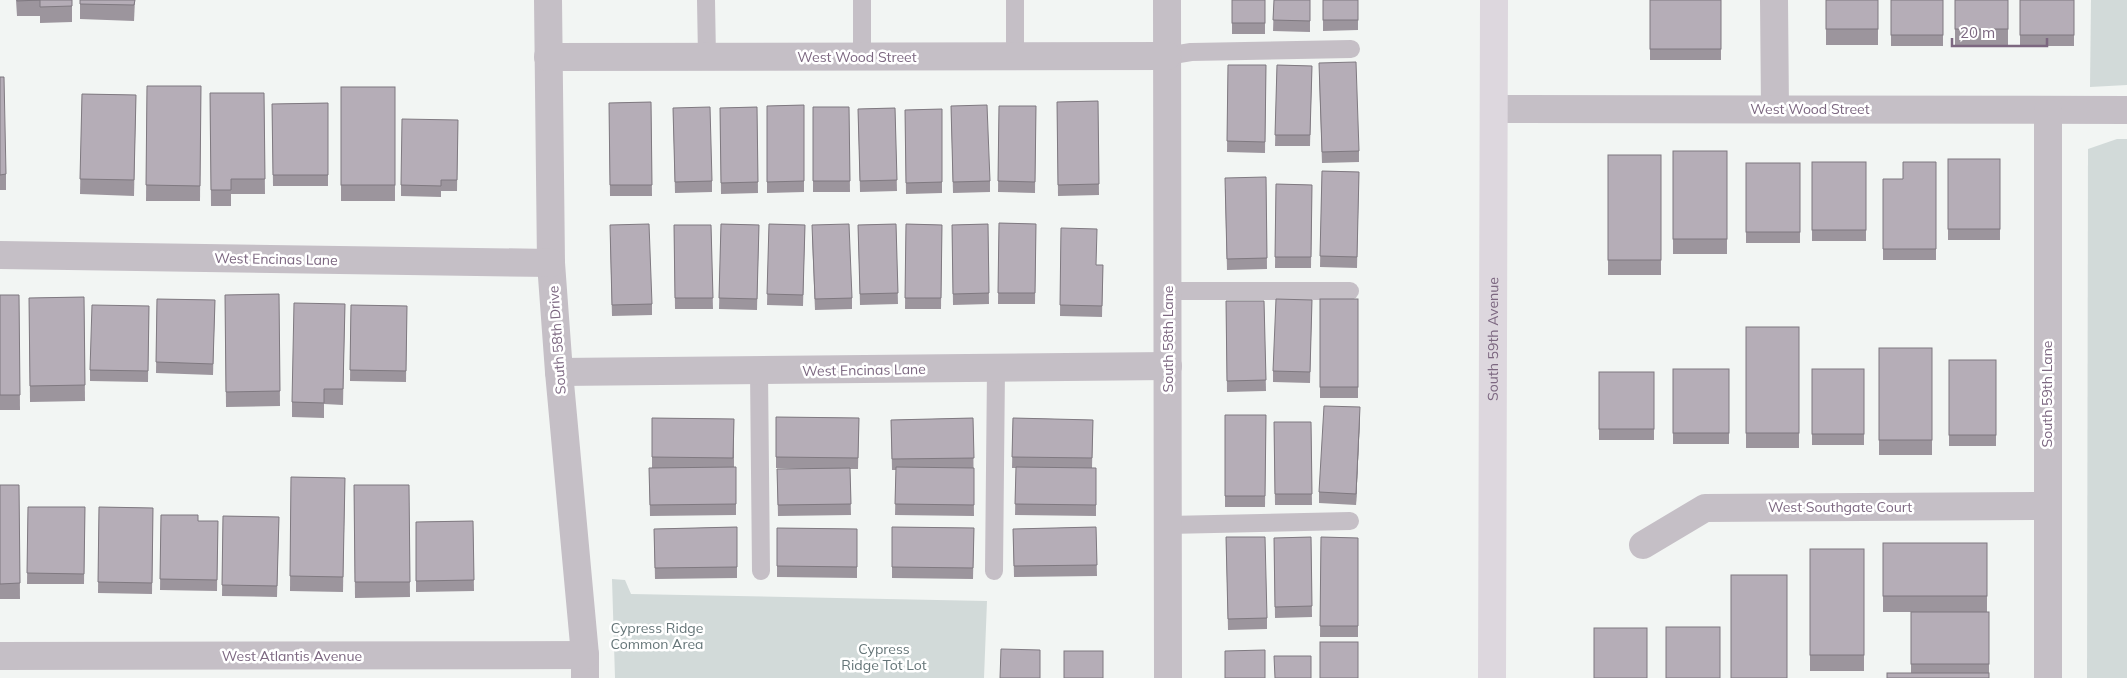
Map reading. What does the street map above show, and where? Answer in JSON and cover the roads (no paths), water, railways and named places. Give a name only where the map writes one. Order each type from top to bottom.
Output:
[{"type":"main road","name":"South 59th Avenue","points":[[1492,678],[1494,0]]},
{"type":"street","name":"South 58th Drive","points":[[548,0],[552,263],[559,372],[585,667]]},
{"type":"street","name":"South 58th Lane","points":[[1167,0],[1168,678]]},
{"type":"street","points":[[1774,0],[1775,109]]},
{"type":"street","name":"West Wood Street","points":[[548,57],[862,58],[1167,56]]},
{"type":"street","name":"West Wood Street","points":[[1494,109],[2127,110]]},
{"type":"street","name":"South 59th Lane","points":[[2048,110],[2048,678]]},
{"type":"street","name":"West Encinas Lane","points":[[0,255],[552,263]]},
{"type":"street","name":"West Encinas Lane","points":[[559,372],[1168,366]]},
{"type":"street","name":"West Southgate Court","points":[[1643,545],[1706,508],[2047,506]]},
{"type":"street","name":"West Atlantis Avenue","points":[[0,656],[585,667]]},
{"type":"lane","points":[[706,0],[707,57]]},
{"type":"lane","points":[[862,0],[862,58]]},
{"type":"lane","points":[[1015,0],[1015,57]]},
{"type":"lane","points":[[1167,56],[1191,52],[1351,49]]},
{"type":"lane","points":[[1168,291],[1350,291]]},
{"type":"lane","points":[[994,571],[996,368]]},
{"type":"lane","points":[[760,370],[761,571]]},
{"type":"lane","points":[[1168,525],[1350,521]]},
{"type":"park label","name":"Cypress Ridge Common Area","points":[[657,636]]},
{"type":"park label","name":"Cypress Ridge Tot Lot","points":[[884,658]]}]
